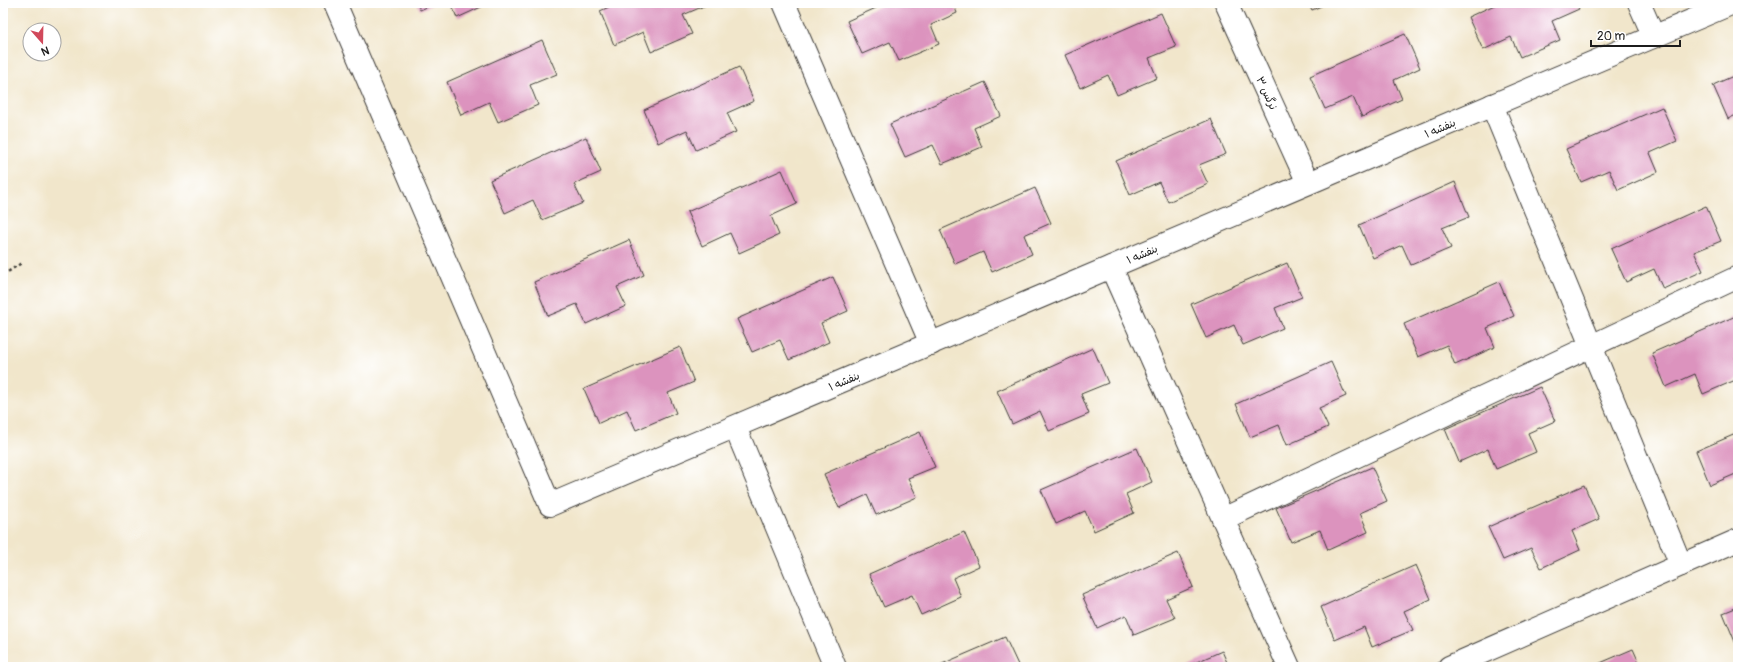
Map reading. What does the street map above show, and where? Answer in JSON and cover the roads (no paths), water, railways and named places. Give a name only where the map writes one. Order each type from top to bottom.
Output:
[{"type":"street","name":"بنفشه ۱","points":[[335,3],[550,505],[1733,3]]},
{"type":"street","points":[[784,3],[931,344]]},
{"type":"street","name":"نرگس ۳","points":[[1226,3],[1308,184]]},
{"type":"street","points":[[1639,3],[1654,37]]},
{"type":"street","points":[[1492,106],[1681,565]]},
{"type":"street","points":[[1111,267],[1289,667]]},
{"type":"street","points":[[1223,519],[1738,277]]},
{"type":"street","points":[[735,427],[836,667]]},
{"type":"street","points":[[1449,667],[1738,540]]}]
